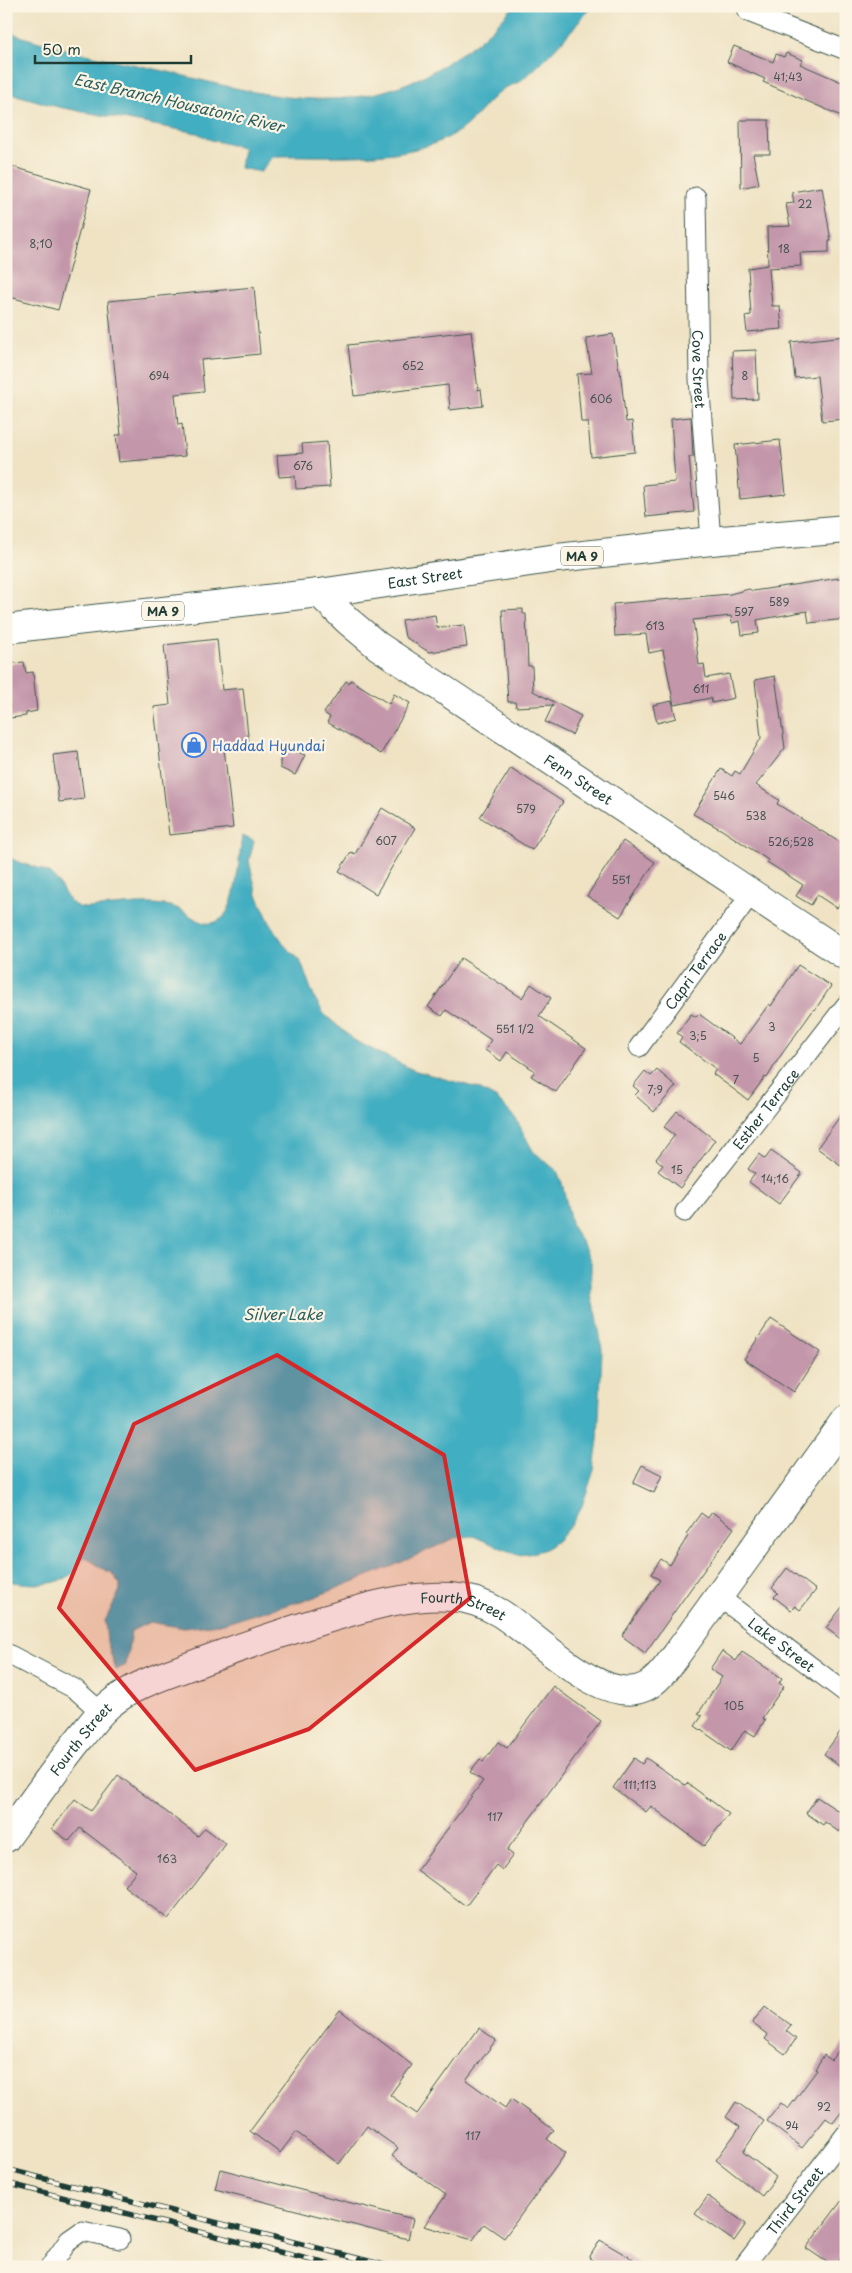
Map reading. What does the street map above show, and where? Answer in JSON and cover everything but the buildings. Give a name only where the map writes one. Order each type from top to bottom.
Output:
[{"type":"main road","name":"East Street","points":[[6,629],[319,593],[557,558],[711,541],[846,529]]},
{"type":"main road","name":"Fenn Street","points":[[319,593],[378,646],[846,956]]},
{"type":"main road","name":"Fourth Street","points":[[6,1838],[62,1761],[101,1712],[112,1702],[144,1685],[226,1652],[361,1610],[425,1597],[462,1598],[484,1604],[502,1614],[594,1682],[616,1691],[633,1691],[648,1686],[664,1671],[846,1420]]},
{"type":"street","points":[[748,12],[846,50]]},
{"type":"street","name":"Cove Street","points":[[696,197],[699,388],[711,541]]},
{"type":"street","name":"Capri Terrace","points":[[639,1046],[751,894]]},
{"type":"street","name":"Esther Terrace","points":[[686,1212],[846,1005]]},
{"type":"street","name":"Lake Street","points":[[718,1596],[846,1693]]},
{"type":"street","points":[[6,1653],[75,1689],[101,1712]]},
{"type":"street","name":"Third Street","points":[[743,2267],[846,2134]]},
{"type":"street","points":[[50,2267],[69,2240],[82,2231],[120,2239]]},
{"type":"highlighted area","points":[[277,1355],[444,1455],[470,1598],[309,1729],[195,1770],[59,1608],[134,1424]]},
{"type":"water","name":"East Branch Housatonic River","points":[[514,6],[592,6],[567,36],[536,68],[517,83],[497,94],[459,131],[440,141],[396,153],[348,156],[279,156],[271,158],[261,172],[240,168],[243,149],[241,147],[211,140],[197,133],[58,107],[6,92],[6,31],[84,54],[272,95],[306,99],[341,98],[375,93],[410,82],[469,49]]},
{"type":"water","name":"Silver Lake","points":[[242,836],[254,841],[249,861],[257,895],[271,925],[286,947],[300,960],[314,997],[324,1014],[354,1040],[413,1070],[477,1088],[497,1099],[516,1119],[533,1151],[557,1171],[562,1183],[572,1227],[583,1244],[591,1262],[591,1296],[597,1315],[602,1350],[598,1440],[594,1470],[582,1506],[571,1525],[558,1540],[546,1549],[518,1555],[473,1536],[455,1538],[393,1566],[312,1598],[219,1624],[184,1628],[150,1622],[131,1631],[126,1665],[116,1670],[107,1642],[105,1621],[120,1590],[120,1584],[111,1572],[84,1558],[72,1574],[57,1581],[40,1584],[6,1581],[6,854],[16,861],[39,868],[50,874],[58,882],[70,901],[79,907],[143,904],[170,906],[201,922],[214,923],[221,919],[231,904]]},
{"type":"railway","points":[[6,2169],[392,2267]]},
{"type":"railway","points":[[6,2183],[339,2267]]},
{"type":"place","name":"Haddad Hyundai","points":[[194,745]]}]
